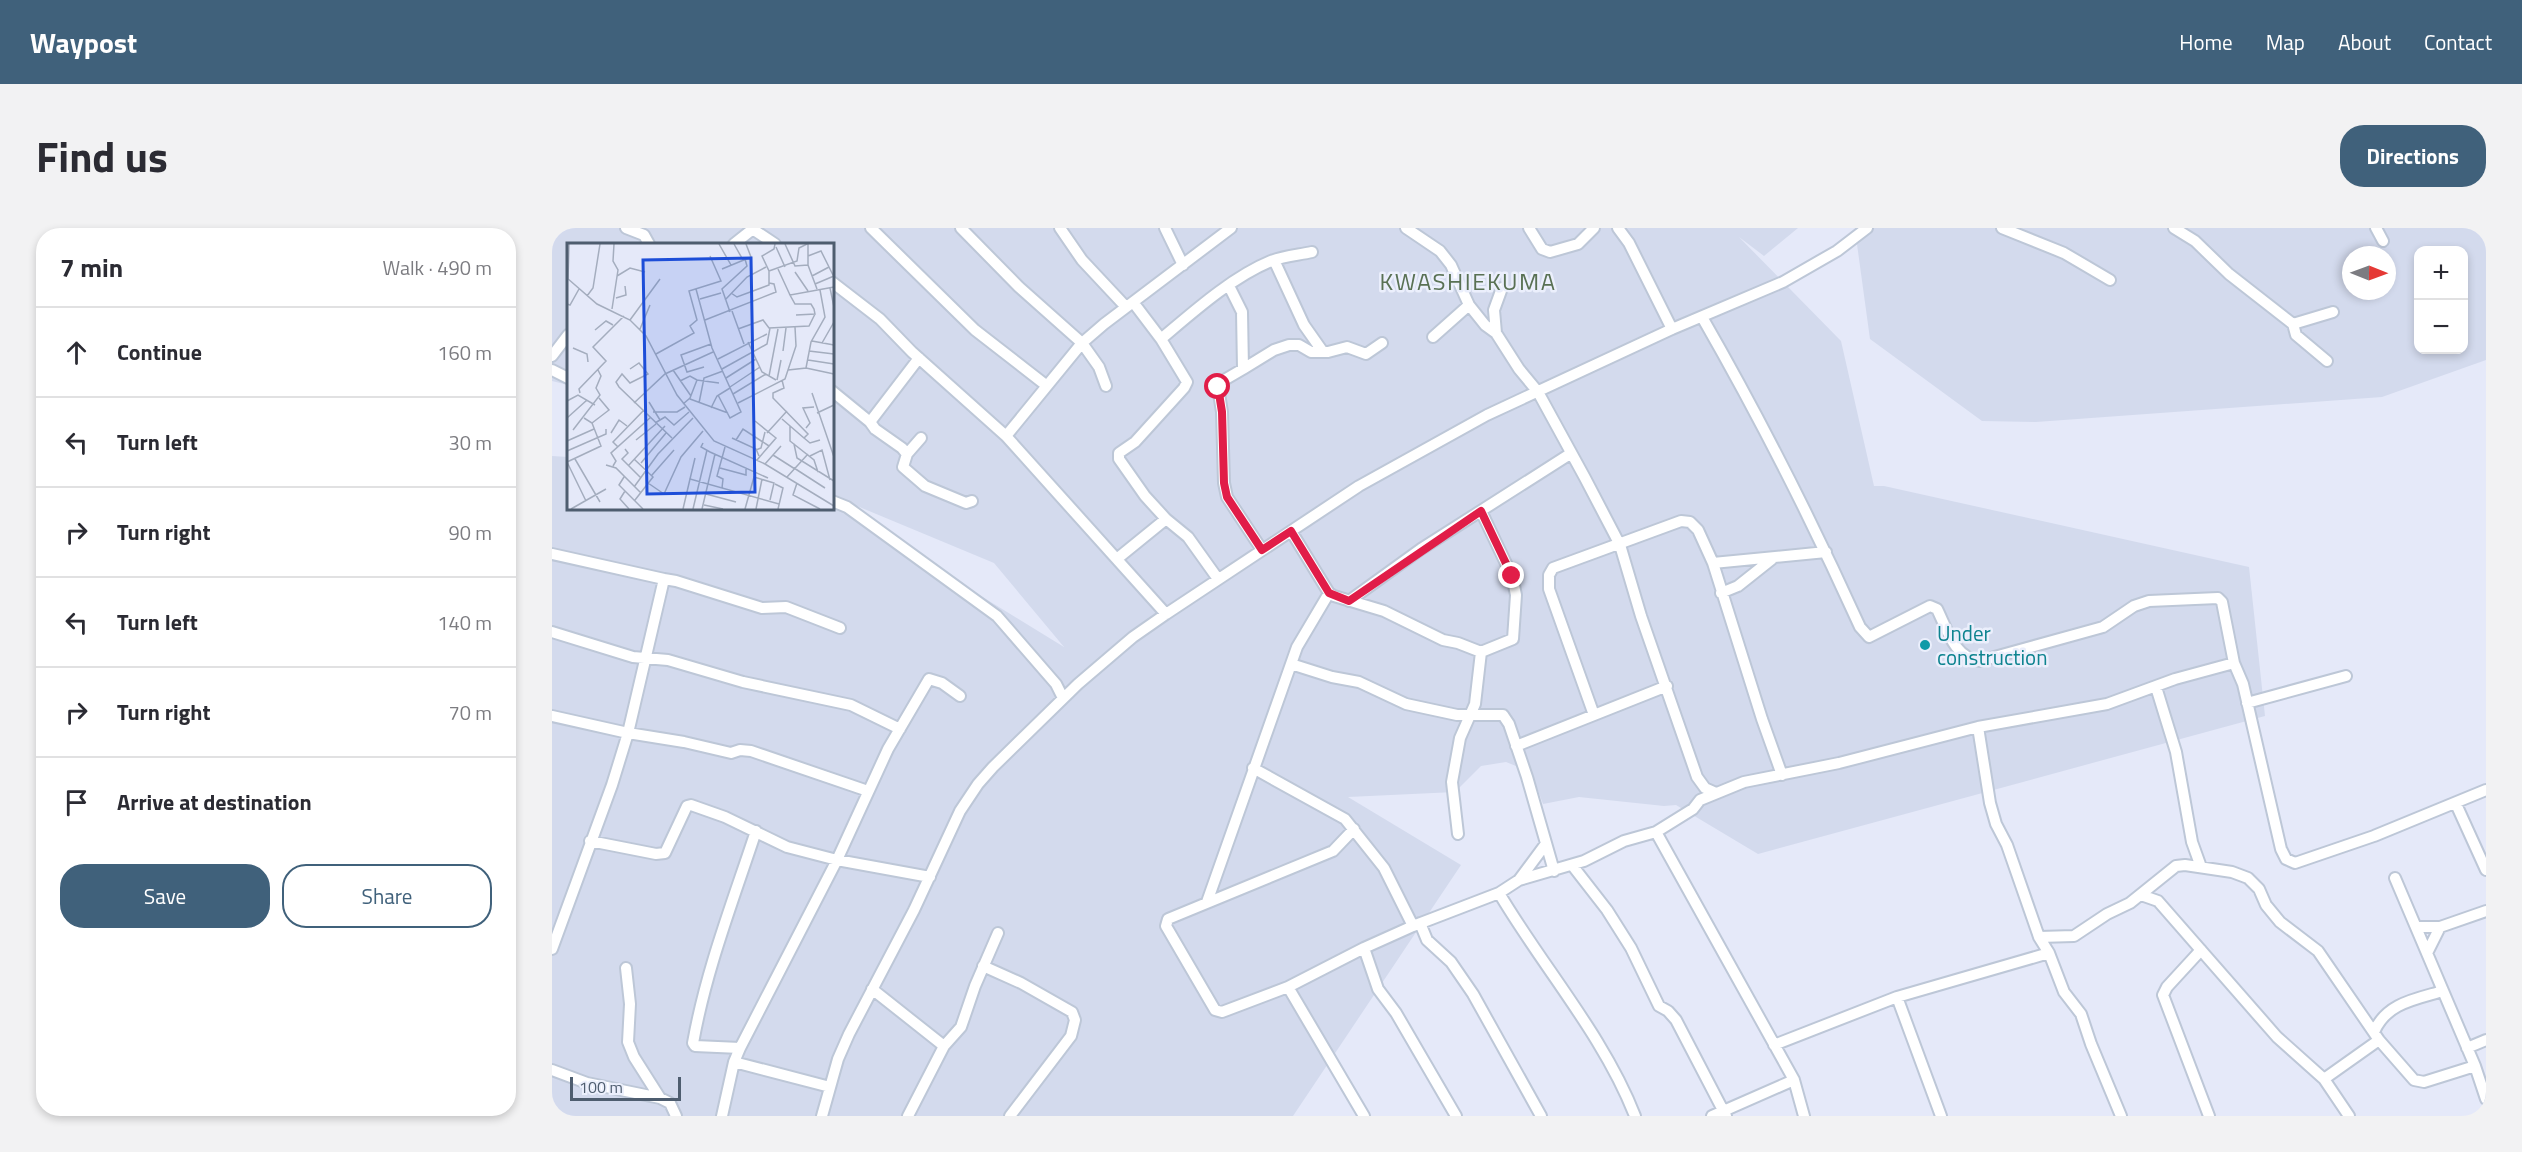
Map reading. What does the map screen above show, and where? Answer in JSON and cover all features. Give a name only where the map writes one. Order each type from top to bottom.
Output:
[{"type":"street","points":[[626,228],[643,241]]},
{"type":"street","points":[[735,243],[752,228],[774,243]]},
{"type":"street","points":[[871,228],[975,330],[1047,386]]},
{"type":"street","points":[[961,228],[1019,287],[1082,344],[1099,367],[1106,386]]},
{"type":"street","points":[[1060,228],[1082,260],[1130,304],[1161,339],[1187,382],[1135,442],[1119,453],[1119,459],[1145,496],[1166,519],[1188,537],[1218,579]]},
{"type":"street","points":[[1165,228],[1183,265]]},
{"type":"street","points":[[1006,436],[1082,344],[1130,304],[1231,228]]},
{"type":"street","points":[[1406,228],[1440,251],[1451,265],[1468,305],[1485,326],[1496,333],[1519,369],[1538,392],[1620,545],[1641,616],[1697,777],[1700,800]]},
{"type":"street","points":[[1529,228],[1542,249],[1550,252],[1578,243],[1594,228]]},
{"type":"street","points":[[1618,228],[1629,243],[1672,329]]},
{"type":"street","points":[[822,1116],[842,1051],[930,877],[960,811],[978,784],[1063,698],[1133,638],[1359,486],[1417,453],[1487,415],[1672,329],[1783,282],[1838,251],[1867,228]]},
{"type":"street","points":[[2002,228],[2064,253],[2110,280]]},
{"type":"street","points":[[2174,228],[2195,241],[2229,274],[2293,324],[2296,335],[2327,361]]},
{"type":"street","points":[[2376,228],[2383,241]]},
{"type":"street","points":[[1161,339],[1229,286],[1274,260],[1312,252]]},
{"type":"street","points":[[1274,260],[1304,324],[1323,352]]},
{"type":"street","points":[[834,284],[880,319],[919,358],[1006,436],[1166,614]]},
{"type":"street","points":[[1229,286],[1242,312],[1243,369]]},
{"type":"street","points":[[1496,333],[1494,310],[1502,288]]},
{"type":"street","points":[[1433,337],[1468,305]]},
{"type":"street","points":[[2293,324],[2333,312]]},
{"type":"street","points":[[1702,317],[1753,406],[1826,552],[1860,627],[1869,637],[1929,606],[1934,607],[1958,651],[1971,660],[1980,661],[2103,627],[2133,606],[2149,601],[2218,598],[2222,602],[2234,663],[2247,703],[2281,849],[2286,859],[2295,863],[2374,836],[2486,790]]},
{"type":"street","points":[[552,356],[567,336]]},
{"type":"street","points":[[1262,550],[1227,497],[1224,483],[1219,383],[1274,350],[1289,345],[1299,345],[1311,352],[1347,347],[1366,354],[1382,344]]},
{"type":"street","points":[[870,422],[919,358]]},
{"type":"street","points":[[552,370],[567,378]]},
{"type":"street","points":[[834,393],[870,422],[875,429],[902,447],[907,454]]},
{"type":"street","points":[[921,438],[907,454],[903,467],[925,486],[966,503],[972,501]]},
{"type":"street","points":[[1349,601],[1481,511],[1570,454]]},
{"type":"street","points":[[834,502],[847,507],[997,616],[1056,684],[1063,698]]},
{"type":"street","points":[[1291,531],[1329,593],[1384,611],[1443,640],[1481,652],[1513,639],[1516,595],[1512,576],[1481,511]]},
{"type":"street","points":[[1118,558],[1166,519]]},
{"type":"street","points":[[1594,715],[1549,589],[1549,575],[1553,568],[1686,521],[1690,522],[1698,530],[1713,564],[1782,775]]},
{"type":"street","points":[[1713,564],[1826,552]]},
{"type":"street","points":[[552,555],[676,581],[762,608],[786,607],[840,628]]},
{"type":"street","points":[[1721,593],[1738,586],[1773,559]]},
{"type":"street","points":[[552,949],[612,785],[627,733],[664,579]]},
{"type":"street","points":[[1207,902],[1300,640],[1329,593]]},
{"type":"street","points":[[552,632],[633,657],[668,660],[743,682],[851,705],[900,729]]},
{"type":"street","points":[[1458,834],[1452,782],[1460,738],[1471,716],[1481,652]]},
{"type":"street","points":[[1353,829],[1333,851],[1168,919],[1166,922],[1215,1010],[1222,1012],[1288,987],[1364,948],[1416,924],[1499,893],[1519,880],[1572,865],[1624,841],[1656,832],[1693,809],[1700,800],[1744,782],[1782,775],[1978,727],[2107,704],[2234,663]]},
{"type":"street","points":[[1291,664],[1332,677],[1359,682],[1401,702],[1453,715],[1503,715],[1509,724],[1554,871]]},
{"type":"street","points":[[2247,703],[2346,676]]},
{"type":"street","points":[[722,1116],[734,1062],[740,1048],[837,860],[868,791],[900,729],[929,679],[942,683],[960,696]]},
{"type":"street","points":[[1516,746],[1667,686]]},
{"type":"street","points":[[2156,687],[2176,752],[2192,842],[2201,867]]},
{"type":"street","points":[[552,716],[731,753],[740,750],[751,751],[868,791]]},
{"type":"street","points":[[1978,727],[1990,803],[2039,937],[2049,953],[2064,992],[2082,1014],[2091,1044],[2121,1116]]},
{"type":"street","points":[[1253,768],[1338,814],[1353,829],[1384,868],[1427,940],[1451,962],[1473,994],[1541,1116]]},
{"type":"street","points":[[1697,777],[1704,788],[1716,793]]},
{"type":"street","points":[[2456,804],[2486,870]]},
{"type":"street","points":[[590,841],[656,854],[665,853],[687,806],[691,805],[756,831],[787,847],[837,860],[930,877]]},
{"type":"street","points":[[740,1048],[695,1046],[693,1043],[700,1001],[756,831]]},
{"type":"street","points":[[1656,832],[1794,1080],[1804,1116]]},
{"type":"street","points":[[2039,937],[2074,936],[2107,914],[2130,903],[2180,865],[2192,842]]},
{"type":"street","points":[[1519,880],[1545,845]]},
{"type":"street","points":[[1572,865],[1607,910],[1626,940],[1659,1006],[1668,1011],[1676,1020],[1725,1113]]},
{"type":"street","points":[[2180,865],[2232,872],[2248,878],[2259,889],[2266,905],[2280,922],[2318,951],[2377,1036],[2419,1083],[2475,1066]]},
{"type":"street","points":[[2395,878],[2475,1066],[2486,1099]]},
{"type":"street","points":[[1499,893],[1518,926],[1560,983],[1615,1074],[1635,1116]]},
{"type":"street","points":[[2141,895],[2158,901],[2284,1044],[2324,1079],[2349,1116]]},
{"type":"street","points":[[2416,927],[2440,927],[2486,911]]},
{"type":"street","points":[[2427,953],[2440,927]]},
{"type":"street","points":[[908,1116],[944,1046],[961,1027],[983,966],[998,933]]},
{"type":"street","points":[[1364,948],[1378,989],[1396,1013],[1456,1116]]},
{"type":"street","points":[[2201,950],[2167,987],[2163,995],[2209,1116]]},
{"type":"street","points":[[1774,1045],[1897,997],[2049,953]]},
{"type":"street","points":[[983,966],[1021,983],[1062,1006],[1072,1012],[1075,1020],[1071,1036],[1010,1116]]},
{"type":"street","points":[[626,968],[630,1004],[628,1042],[634,1057],[660,1098]]},
{"type":"street","points":[[1288,987],[1364,1116]]},
{"type":"street","points":[[872,988],[944,1046]]},
{"type":"street","points":[[2324,1079],[2377,1036],[2379,1022],[2391,1009],[2443,991]]},
{"type":"street","points":[[1897,997],[1941,1116]]},
{"type":"street","points":[[2467,1048],[2486,1040]]},
{"type":"street","points":[[734,1062],[830,1087]]},
{"type":"street","points":[[552,1070],[587,1083],[660,1098],[670,1103],[676,1116]]},
{"type":"street","points":[[1712,1116],[1725,1113],[1794,1080]]},
{"type":"shaded area","points":[[552,228],[1798,228],[1764,256],[1739,237],[1841,341],[1874,486],[1884,486],[2249,567],[2265,716],[1758,854],[1676,805],[1664,806],[1579,797],[1543,804],[1531,772],[1506,762],[1481,766],[1455,792],[1348,797],[1461,865],[1293,1116],[552,1116],[552,456],[567,457],[567,510],[834,510],[834,506],[1064,647],[994,563],[834,496],[834,243],[567,243],[567,385],[552,381]]},
{"type":"shaded area","points":[[1871,228],[2486,228],[2486,360],[2382,397],[2036,422],[1982,421],[1870,339],[1856,237]]},
{"type":"place","name":"Under construction","points":[[1925,645]]},
{"type":"district","name":"KWASHIEKUMA","points":[[1468,281]]},
{"type":"route","points":[[1218,387],[1222,412],[1224,483],[1227,497],[1262,550],[1291,531],[1329,593],[1334,597],[1349,601],[1421,549],[1481,511],[1512,576]]}]
